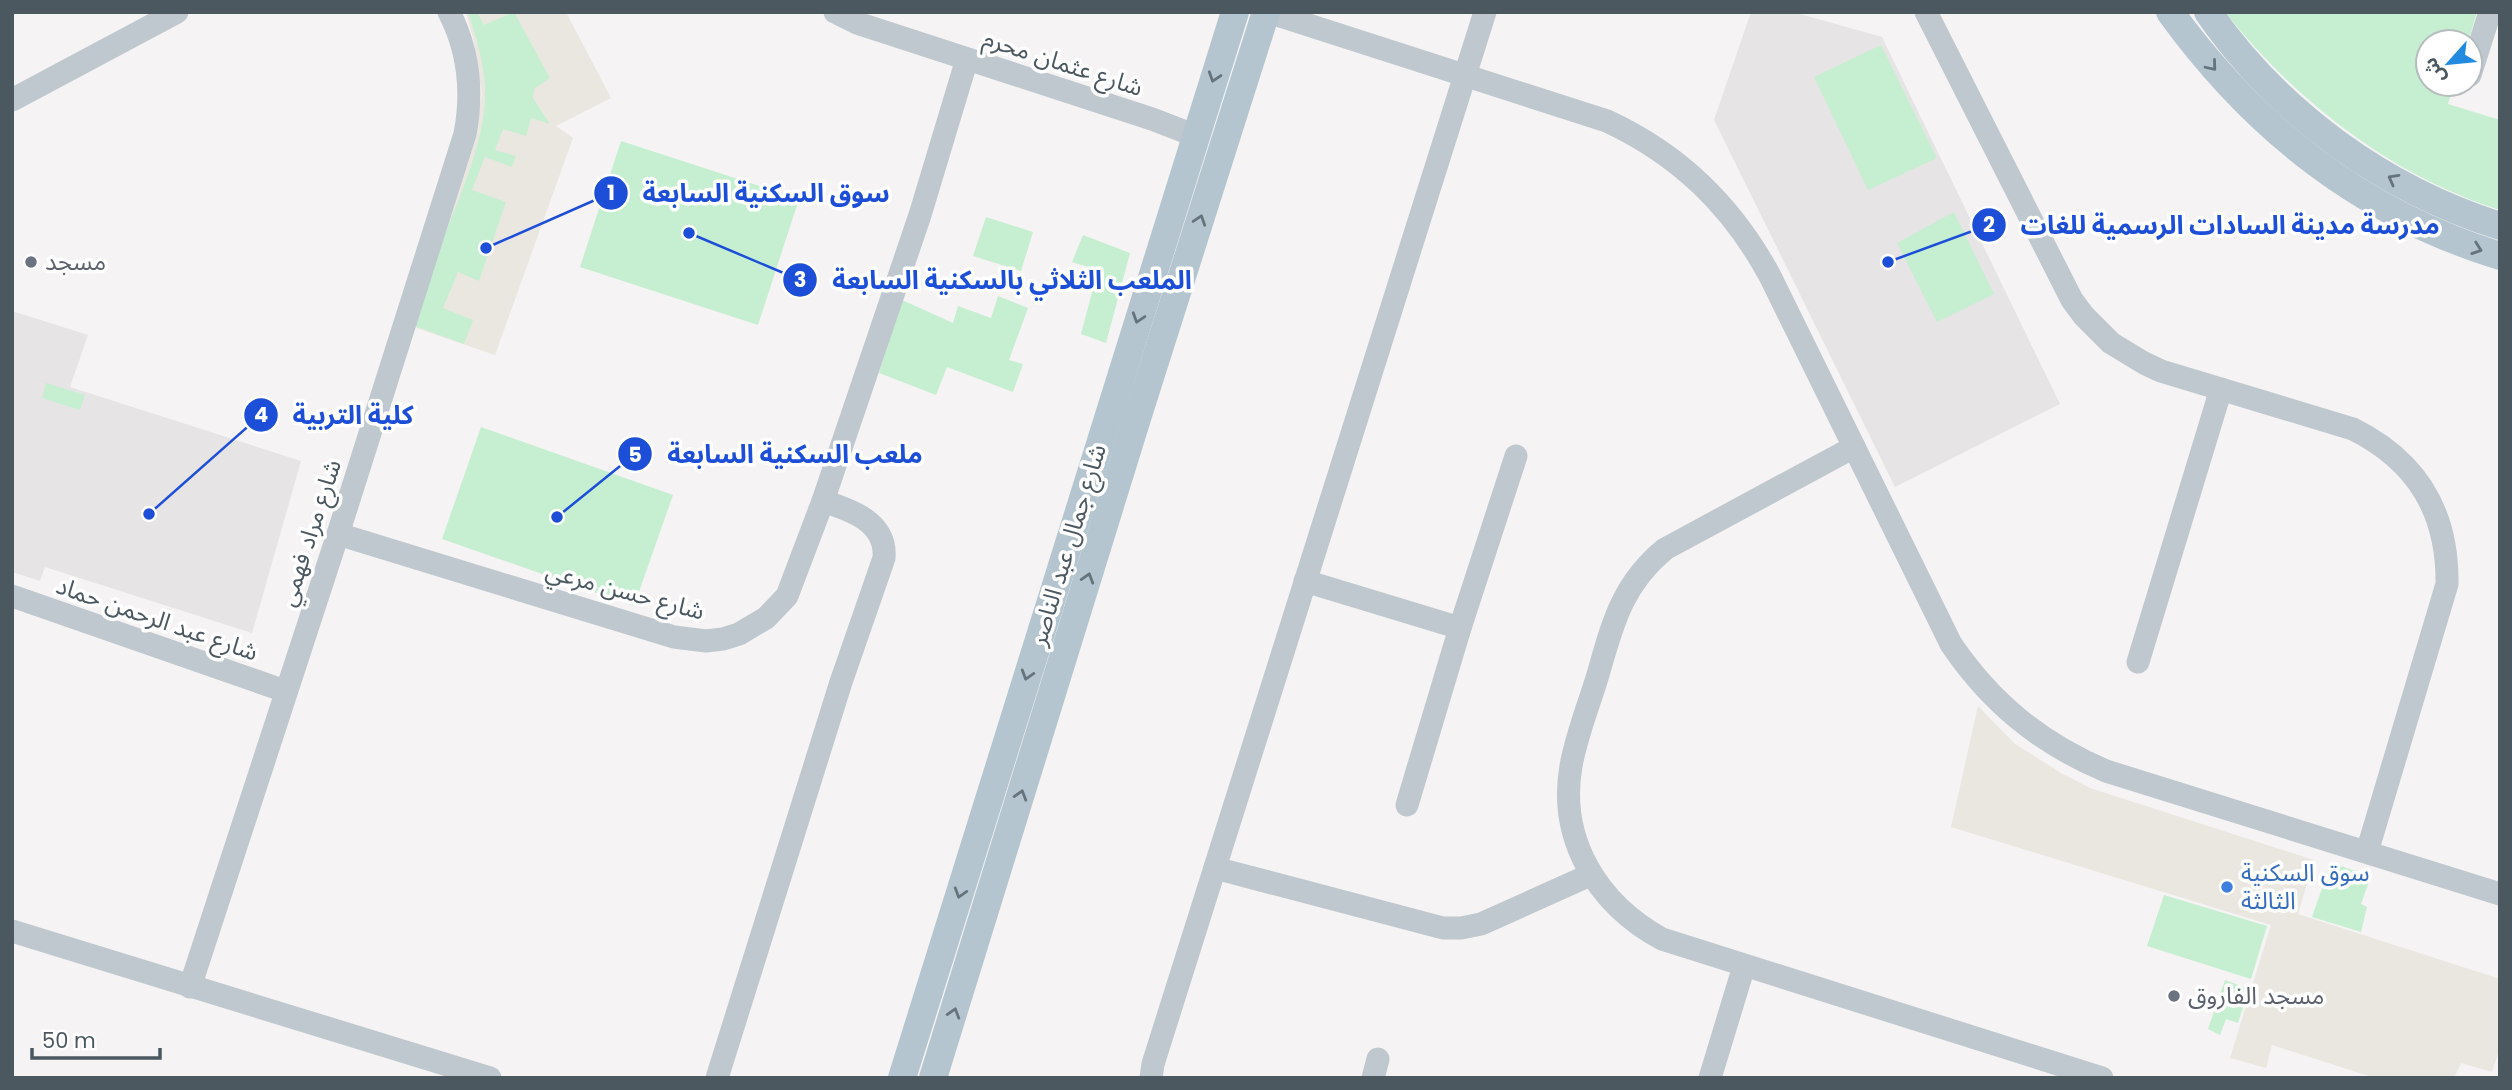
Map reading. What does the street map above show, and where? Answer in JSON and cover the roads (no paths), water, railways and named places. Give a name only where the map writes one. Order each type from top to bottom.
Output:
[{"type":"main road","name":"شارع جمال عبد الناصر","points":[[902,1078],[1235,12]]},
{"type":"main road","name":"شارع جمال عبد الناصر","points":[[933,1078],[1138,415],[1267,12]]},
{"type":"main road","points":[[2170,12],[2224,80],[2287,141],[2357,192],[2435,233],[2500,256]]},
{"type":"main road","points":[[2208,12],[2258,73],[2323,133],[2387,176],[2448,207],[2500,226]]},
{"type":"main road","points":[[2435,233],[2448,207]]},
{"type":"main road","points":[[1111,405],[1138,415]]},
{"type":"street","points":[[12,100],[177,12]]},
{"type":"street","name":"شارع مراد فهمي","points":[[190,987],[465,134],[469,78],[461,41],[449,12]]},
{"type":"street","name":"شارع عثمان محرم","points":[[835,12],[857,23],[1152,119],[1196,136]]},
{"type":"street","points":[[1267,12],[1584,113],[1630,132],[1672,158],[1711,192],[1758,253],[1951,644],[1980,684],[2016,719],[2058,749],[2106,771],[2500,894]]},
{"type":"street","points":[[1151,1078],[1153,1064],[1485,12]]},
{"type":"street","points":[[1926,12],[2072,300],[2111,343],[2144,363],[2353,429],[2372,438],[2406,465],[2419,482],[2439,520],[2448,563],[2447,584],[2367,852]]},
{"type":"street","points":[[2484,31],[2490,12]]},
{"type":"street","name":"شارع حسن مرعي","points":[[338,534],[674,637],[706,641],[723,639],[754,626],[778,608],[786,596],[823,501],[920,215],[967,59]]},
{"type":"street","points":[[2138,662],[2221,389]]},
{"type":"street","points":[[1854,447],[1665,549],[1631,584],[1616,613],[1571,764],[1569,783],[1572,821],[1590,875],[1615,905],[1645,930],[1679,946],[2102,1078]]},
{"type":"street","points":[[1407,805],[1460,628],[1516,457]]},
{"type":"street","points":[[717,1078],[841,682],[884,558],[885,549],[868,520],[851,510],[823,501]]},
{"type":"street","points":[[1305,581],[1460,628]]},
{"type":"street","name":"شارع عبد الرحمن حماد","points":[[12,596],[285,691]]},
{"type":"street","points":[[1215,868],[1443,928],[1481,924],[1590,875]]},
{"type":"street","points":[[12,931],[490,1078]]},
{"type":"street","points":[[1710,1078],[1744,966]]},
{"type":"place","name":"الملعب الثلاثي بالسكنية السابعة","points":[[689,233]]},
{"type":"place","name":"سوق السكنية السابعة","points":[[486,248]]},
{"type":"place","name":"مسجد","points":[[31,262]]},
{"type":"place","name":"مدرسة مدينة السادات الرسمية للغات","points":[[1888,262]]},
{"type":"place","name":"كلية التربية","points":[[149,514]]},
{"type":"place","name":"ملعب السكنية السابعة","points":[[557,517]]},
{"type":"place","name":"سوق السكنية الثالثة","points":[[2227,887]]},
{"type":"place","name":"مسجد الفاروق","points":[[2174,996]]}]
